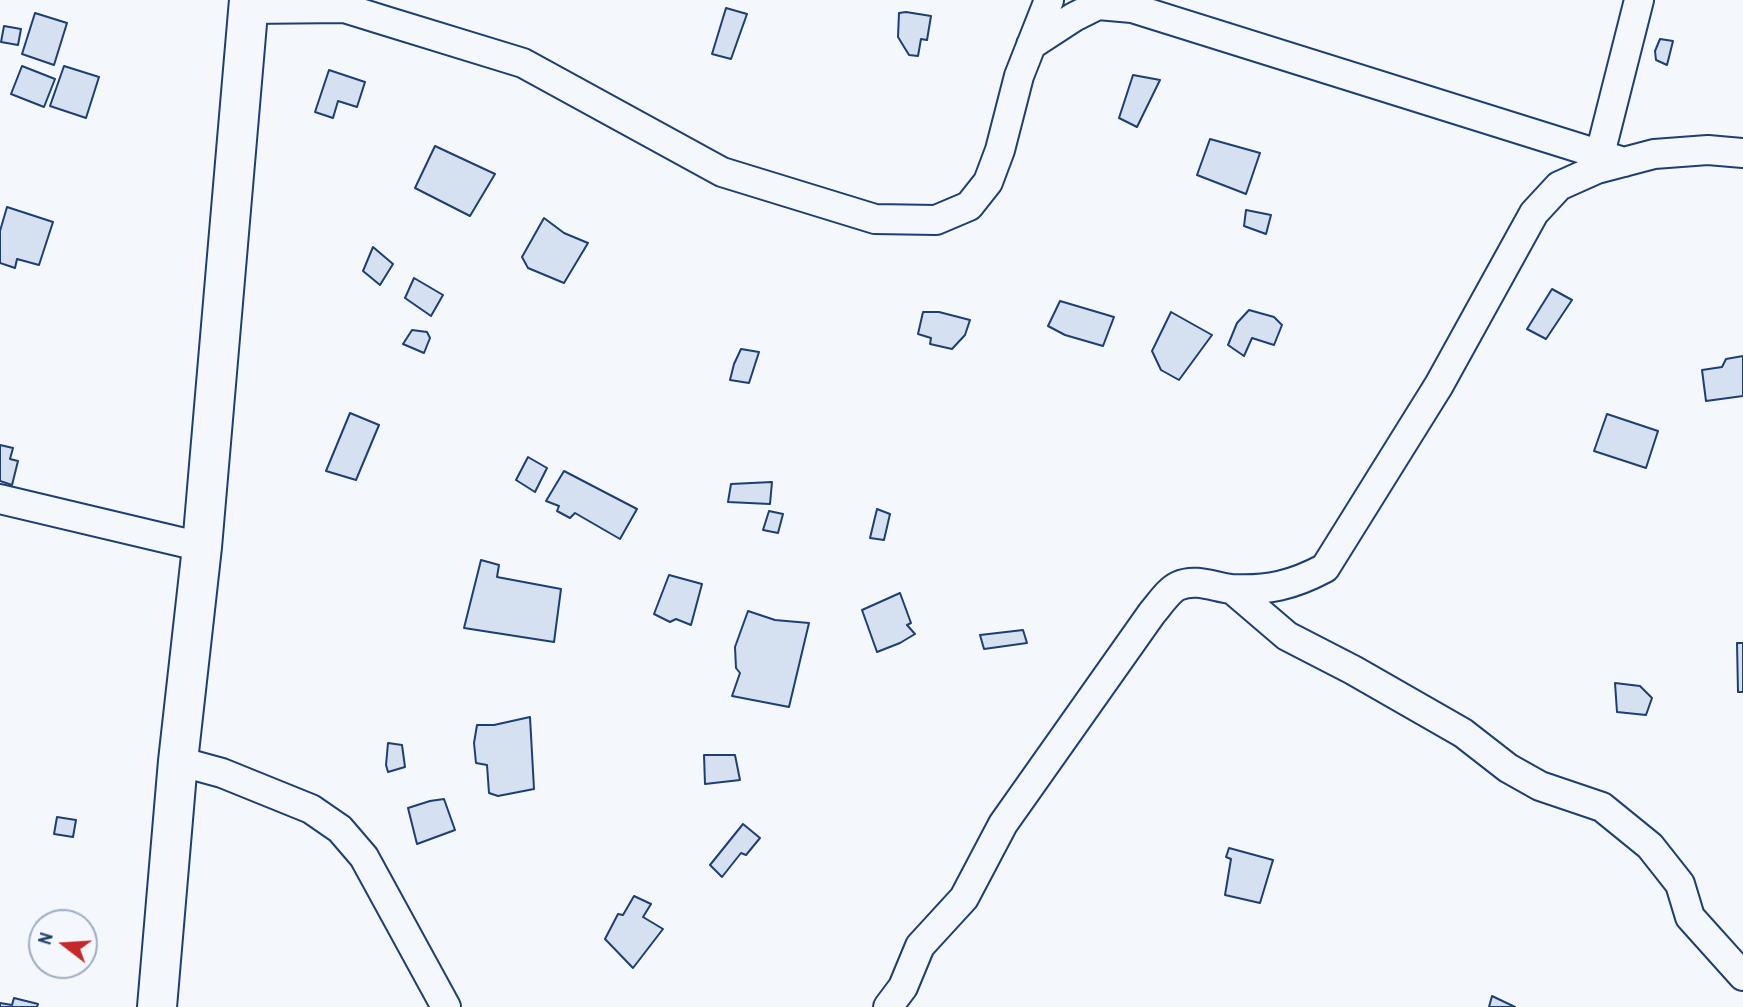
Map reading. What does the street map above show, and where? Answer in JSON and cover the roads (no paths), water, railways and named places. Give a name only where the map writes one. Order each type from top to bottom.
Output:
[{"type":"main road","points":[[157,1007],[178,761],[202,547],[249,4]]},
{"type":"street","points":[[249,4],[344,8],[523,64],[722,172],[874,219],[936,220],[969,206],[988,182],[1019,76],[1049,0]]},
{"type":"street","points":[[888,1007],[903,987],[920,946],[964,898],[1003,824],[1152,613],[1177,586],[1199,583],[1231,589],[1271,587],[1297,582],[1325,568],[1439,385],[1534,213],[1559,186],[1597,169],[1612,158],[1639,0]]},
{"type":"street","points":[[1031,44],[1098,5],[1132,8],[1612,158],[1709,150],[1743,153]]},
{"type":"street","points":[[0,499],[202,547]]},
{"type":"street","points":[[1231,589],[1287,636],[1463,733],[1519,774],[1540,786],[1602,807],[1650,846],[1680,884],[1690,917],[1743,976]]},
{"type":"street","points":[[178,761],[222,773],[311,809],[340,829],[364,857],[446,1007]]}]
